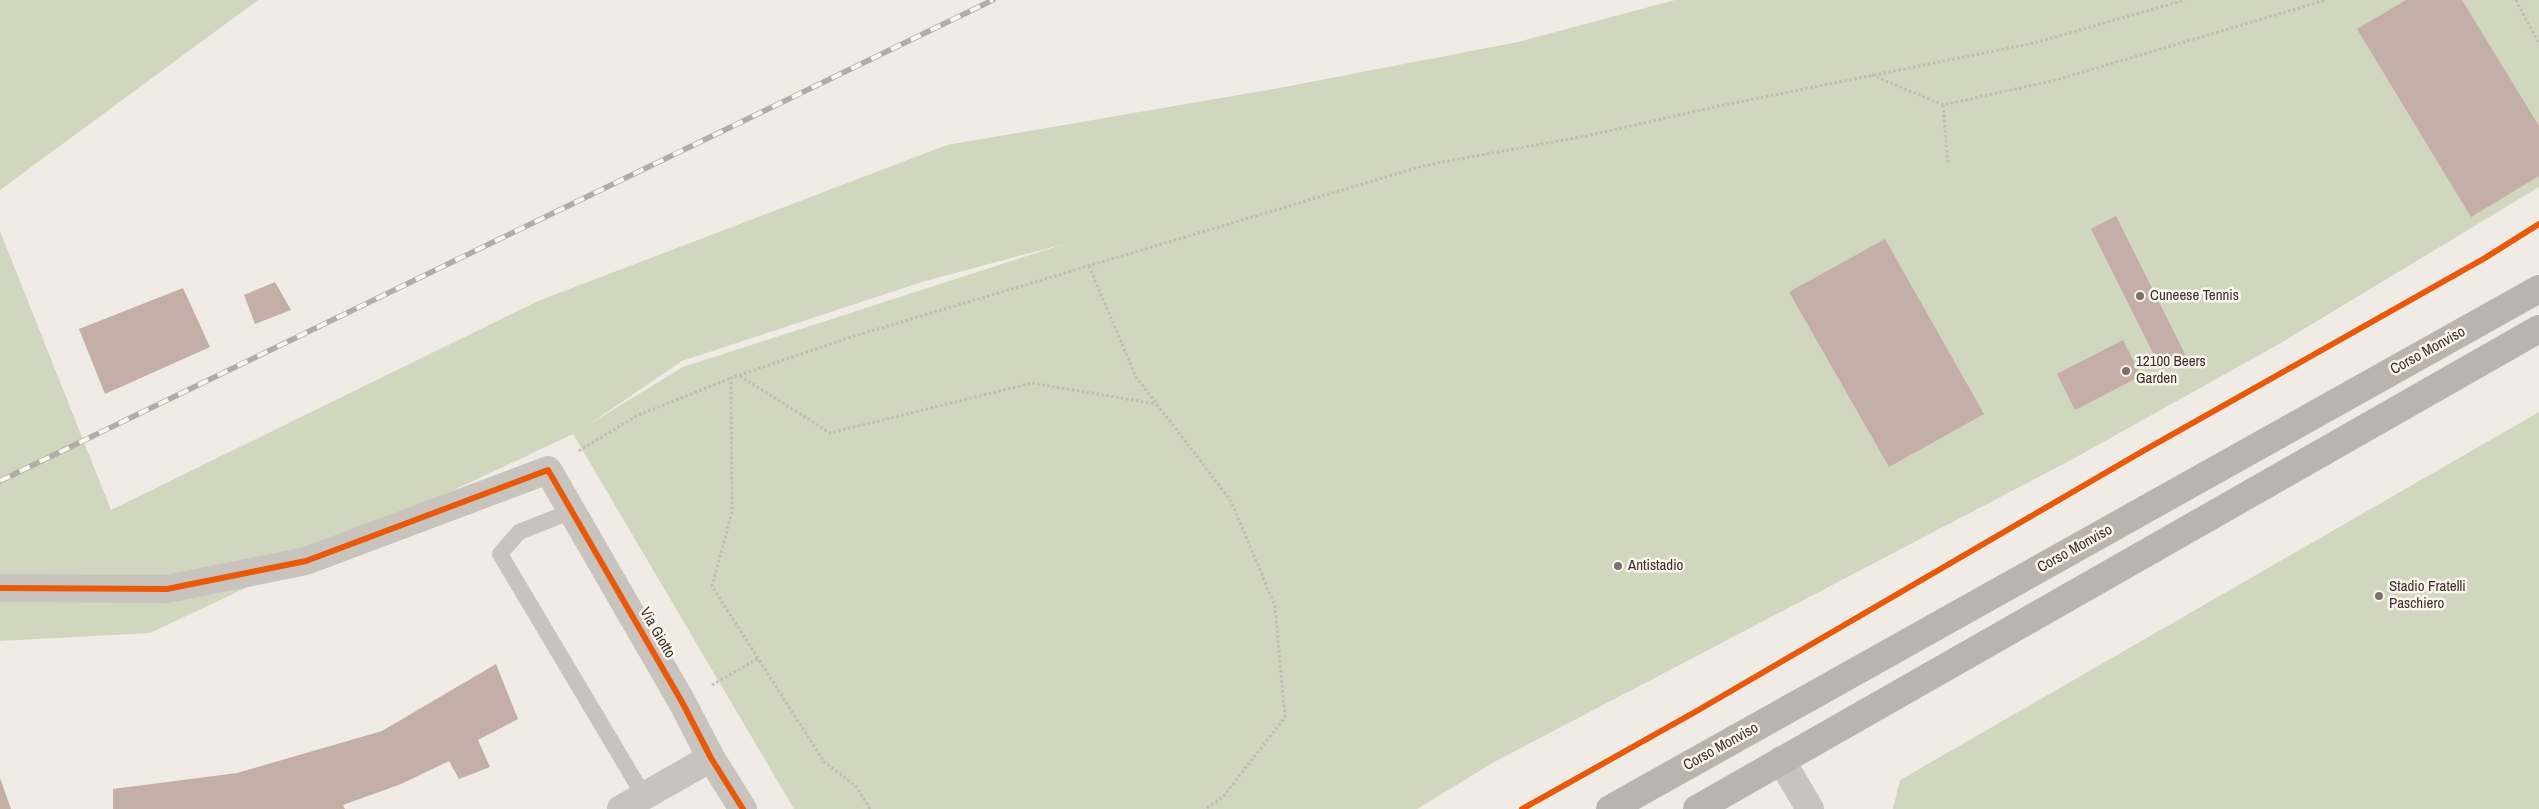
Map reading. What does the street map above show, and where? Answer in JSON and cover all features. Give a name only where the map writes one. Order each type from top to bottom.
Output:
[{"type":"main road","name":"Corso Monviso","points":[[1610,809],[2539,289]]},
{"type":"main road","points":[[1697,809],[2539,329]]},
{"type":"street","points":[[0,588],[167,589],[306,561],[548,470]]},
{"type":"street","name":"Via Giotto","points":[[548,470],[682,702],[711,758],[743,809]]},
{"type":"street","points":[[633,802],[711,758]]},
{"type":"street","points":[[1781,760],[1810,809]]},
{"type":"lane","points":[[572,511],[519,532],[500,554],[633,802]]},
{"type":"path","points":[[548,470],[636,416],[731,378],[851,336],[1426,165],[1586,136],[1871,74],[2034,43],[2185,0]]},
{"type":"path","points":[[1871,74],[1943,105],[2056,80],[2326,0]]},
{"type":"path","points":[[2516,0],[2539,44]]},
{"type":"path","points":[[1943,105],[1948,164]]},
{"type":"path","points":[[1089,266],[1136,377],[1231,501],[1274,606],[1285,717],[1224,797],[1205,809]]},
{"type":"path","points":[[740,376],[830,433],[1032,383],[1157,404]]},
{"type":"path","points":[[731,378],[732,512],[712,586],[824,762],[856,786],[870,809]]},
{"type":"path","points":[[682,702],[759,658]]},
{"type":"green space","points":[[0,0],[258,0],[0,190]]},
{"type":"green space","points":[[1675,0],[2539,0],[2539,187],[2279,344],[2071,460],[1496,761],[1417,809],[794,809],[573,434],[150,633],[0,641],[0,231],[111,510],[538,301],[947,145],[1274,89],[1518,42]],"holes":[[[1064,244],[683,367],[588,425],[682,361],[925,281]]]},
{"type":"green space","name":"Stadio Fratelli Paschiero","points":[[2539,412],[2539,809],[1893,809],[1900,780]]},
{"type":"building","points":[[2406,0],[2462,0],[2539,126],[2539,176],[2471,217],[2357,29]]},
{"type":"building","points":[[2116,216],[2186,356],[2161,369],[2091,229]]},
{"type":"building","points":[[1885,239],[1984,414],[1889,467],[1789,292]]},
{"type":"building","points":[[275,282],[291,310],[255,324],[244,295]]},
{"type":"building","points":[[183,288],[210,347],[105,394],[79,329]]},
{"type":"building","points":[[2123,340],[2141,376],[2075,410],[2057,374]]},
{"type":"building","points":[[496,664],[518,719],[478,740],[490,767],[459,779],[449,761],[401,784],[343,805],[345,809],[113,809],[113,789],[237,773],[382,731]]},
{"type":"building","points":[[0,778],[11,809],[0,809]]},
{"type":"railway","points":[[0,481],[993,0]]},
{"type":"cycle path","points":[[1522,809],[1695,712],[2143,451],[2485,258],[2539,224]]},
{"type":"cycle path","points":[[0,588],[167,589],[306,561],[548,470],[682,702],[711,758],[743,809]]},
{"type":"place","name":"Cuneese Tennis","points":[[2140,296]]},
{"type":"place","name":"12100 Beers Garden","points":[[2126,371]]},
{"type":"place","name":"Antistadio","points":[[1618,566]]},
{"type":"place","name":"Stadio Fratelli Paschiero","points":[[2379,596]]}]
